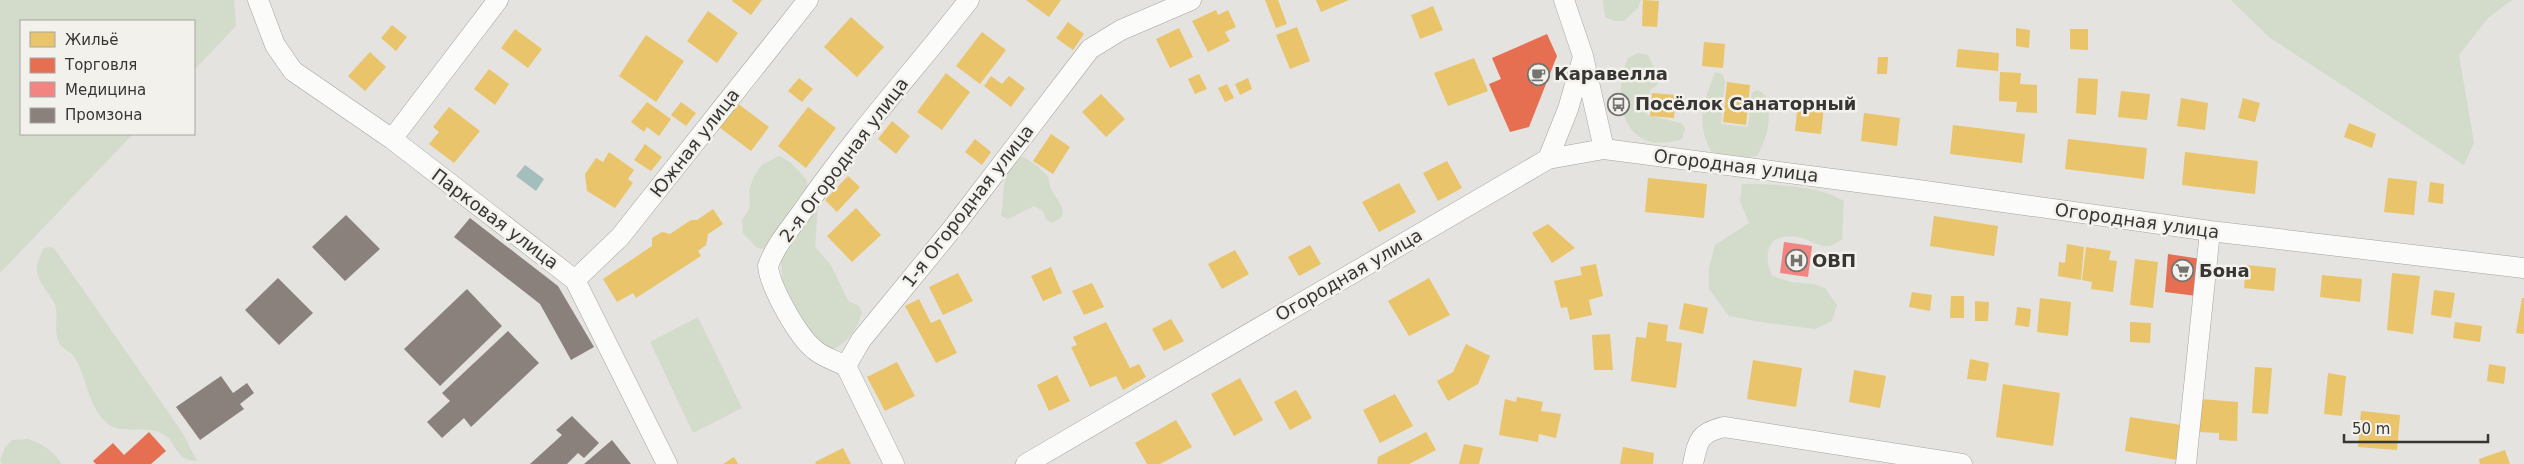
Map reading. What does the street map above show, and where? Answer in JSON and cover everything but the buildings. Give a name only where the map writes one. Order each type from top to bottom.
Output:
[{"type":"street","name":"Парковая улица","points":[[258,0],[275,45],[293,71],[392,139],[575,280],[667,464]]},
{"type":"street","points":[[392,139],[498,0]]},
{"type":"street","name":"Южная улица","points":[[575,280],[620,237],[808,0]]},
{"type":"street","name":"2-я Огородная улица","points":[[846,366],[814,350],[782,304],[774,289],[768,266],[779,246],[819,187],[866,125],[929,51],[969,0]]},
{"type":"street","name":"1-я Огородная улица","points":[[846,366],[861,340],[952,229],[1090,49],[1121,30],[1191,0]]},
{"type":"street","points":[[1564,0],[1583,56],[1604,149]]},
{"type":"street","points":[[1548,159],[1568,109],[1583,56]]},
{"type":"street","name":"Огородная улица","points":[[1026,464],[1548,159],[1604,149],[2210,231],[2524,268]]},
{"type":"street","points":[[2186,464],[2210,231]]},
{"type":"street","points":[[846,366],[894,464]]},
{"type":"street","points":[[1693,464],[1698,441],[1708,431],[1724,427],[1962,464]]},
{"type":"green space","points":[[0,0],[234,0],[236,26],[195,69],[195,20],[20,20],[20,135],[132,135],[0,273]]},
{"type":"green space","points":[[1603,0],[1641,0],[1638,8],[1624,21],[1615,21],[1605,17]]},
{"type":"green space","points":[[2231,0],[2512,0],[2488,18],[2459,55],[2474,143],[2464,165],[2269,37]]},
{"type":"green space","points":[[1638,53],[1648,55],[1658,76],[1657,85],[1650,90],[1647,115],[1681,123],[1685,128],[1682,139],[1662,143],[1647,140],[1635,133],[1626,122],[1622,108],[1621,91],[1623,75],[1628,58]]},
{"type":"green space","points":[[1715,72],[1722,74],[1725,80],[1721,124],[1748,127],[1752,92],[1758,90],[1766,96],[1769,112],[1768,127],[1757,156],[1732,159],[1711,151],[1703,130],[1702,121],[1707,93]]},
{"type":"green space","points":[[779,156],[790,162],[806,179],[809,189],[818,203],[815,247],[831,265],[848,301],[859,306],[862,312],[851,336],[836,348],[830,350],[805,330],[783,283],[780,251],[757,248],[743,233],[742,220],[750,208],[749,190],[754,176],[762,165]]},
{"type":"green space","points":[[1020,156],[1034,164],[1049,179],[1051,189],[1060,203],[1063,212],[1058,220],[1051,223],[1046,219],[1043,211],[1034,206],[1008,219],[1001,216],[1006,176],[1013,163]]},
{"type":"green space","points":[[1742,184],[1795,186],[1821,192],[1844,201],[1842,240],[1824,246],[1802,238],[1782,237],[1771,244],[1768,250],[1769,267],[1772,276],[1791,282],[1813,284],[1825,288],[1837,305],[1832,321],[1815,329],[1729,316],[1709,289],[1709,268],[1715,245],[1749,223],[1740,201]]},
{"type":"green space","points":[[48,247],[54,248],[182,432],[197,461],[184,458],[163,434],[149,430],[127,430],[113,427],[100,416],[75,358],[60,345],[57,338],[55,305],[40,281],[37,271],[43,249]]},
{"type":"green space","points":[[698,317],[742,408],[693,433],[650,342]]},
{"type":"green space","points":[[28,439],[47,448],[62,464],[2,464],[0,460],[5,448],[12,440]]},
{"type":"water","points":[[525,165],[544,179],[536,191],[516,176]]},
{"type":"place","name":"Каравелла","points":[[1538,74]]},
{"type":"place","name":"Посёлок Санаторный","points":[[1619,104]]},
{"type":"place","name":"ОВП","points":[[1796,261]]},
{"type":"place","name":"Бона","points":[[2183,271]]}]
